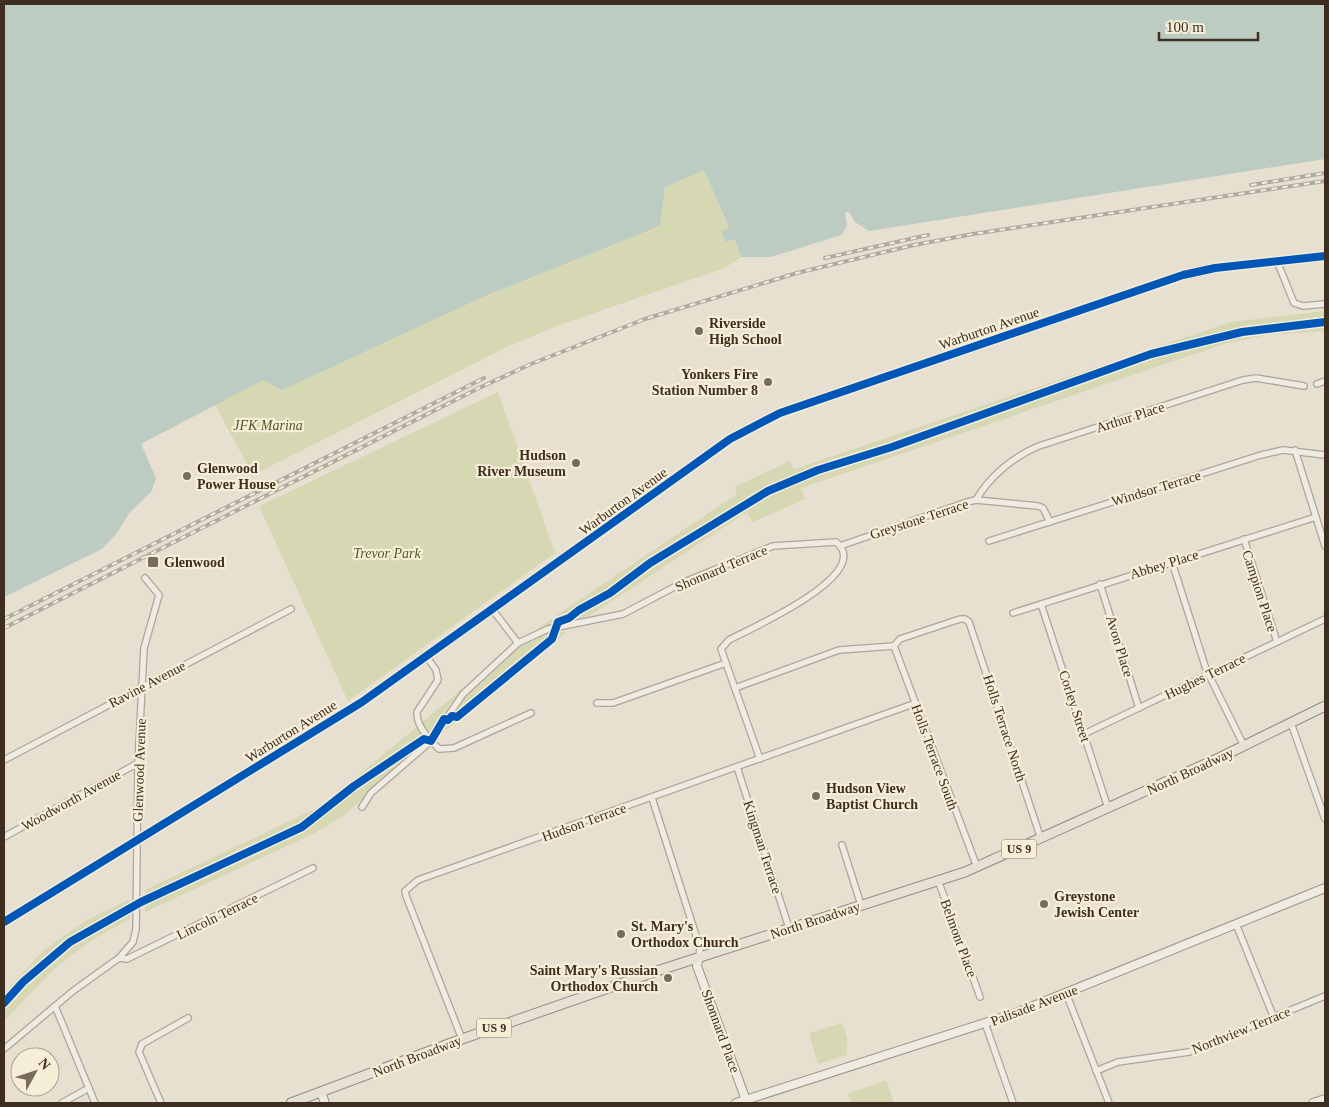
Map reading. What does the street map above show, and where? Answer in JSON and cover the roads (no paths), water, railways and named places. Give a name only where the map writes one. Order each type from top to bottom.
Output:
[{"type":"main road","name":"North Broadway","points":[[291,1103],[462,1039],[698,958],[977,867],[1244,746],[1325,706]]},
{"type":"street","name":"Warburton Avenue","points":[[4,922],[362,702],[730,439],[780,413],[1183,275],[1215,268],[1325,256]]},
{"type":"street","points":[[1277,261],[1294,303],[1303,306],[1325,304]]},
{"type":"street","name":"Arthur Place","points":[[976,500],[982,490],[1014,459],[1039,446],[1243,380],[1256,378],[1304,386]]},
{"type":"street","points":[[1317,384],[1325,382]]},
{"type":"street","name":"Windsor Terrace","points":[[989,542],[1261,455],[1283,450],[1295,450],[1325,455]]},
{"type":"street","points":[[1295,450],[1325,546]]},
{"type":"street","name":"Greystone Terrace","points":[[840,546],[976,500],[1038,506],[1043,508],[1050,522]]},
{"type":"street","name":"Abbey Place","points":[[1013,613],[1316,517]]},
{"type":"street","name":"Campion Place","points":[[1244,539],[1277,642]]},
{"type":"street","name":"Shonnard Terrace","points":[[362,807],[371,793],[431,741],[463,694],[518,643],[548,629],[623,614],[682,583],[773,546],[836,542],[840,546]]},
{"type":"street","points":[[760,758],[721,649],[729,640],[805,600],[831,579],[842,564],[843,557],[840,546]]},
{"type":"street","points":[[1172,562],[1209,674],[1244,746]]},
{"type":"street","name":"Glenwood Avenue","points":[[4,1049],[55,1006],[119,958],[133,942],[136,929],[138,763],[144,648],[159,595],[145,578]]},
{"type":"street","name":"Avon Place","points":[[1100,584],[1139,708]]},
{"type":"street","name":"Corley Street","points":[[1041,604],[1108,808]]},
{"type":"street","name":"Ravine Avenue","points":[[4,760],[291,609]]},
{"type":"street","points":[[492,609],[518,643]]},
{"type":"street","name":"Holls Terrace North","points":[[894,646],[900,638],[965,619],[972,629],[1041,839]]},
{"type":"street","name":"Hughes Terrace","points":[[1084,734],[1325,619]]},
{"type":"street","points":[[735,688],[839,650],[894,646]]},
{"type":"street","name":"Holls Terrace South","points":[[894,646],[977,867]]},
{"type":"street","points":[[426,656],[436,670],[438,680],[417,712],[417,717],[431,741],[440,749],[454,748],[531,714]]},
{"type":"street","points":[[597,703],[613,703],[726,663]]},
{"type":"street","name":"Hudson Terrace","points":[[462,1039],[405,891],[418,880],[916,703]]},
{"type":"street","points":[[1291,723],[1325,819]]},
{"type":"street","name":"Woodworth Avenue","points":[[4,837],[138,763]]},
{"type":"street","name":"Kingman Terrace","points":[[737,767],[789,928]]},
{"type":"street","points":[[652,798],[700,948],[698,958]]},
{"type":"street","points":[[842,845],[861,905]]},
{"type":"street","name":"Lincoln Terrace","points":[[119,958],[127,959],[313,868]]},
{"type":"street","name":"Belmont Place","points":[[938,880],[980,997]]},
{"type":"street","name":"Palisade Avenue","points":[[736,1103],[985,1023],[1066,993],[1325,888]]},
{"type":"street","points":[[1236,924],[1274,1018]]},
{"type":"street","name":"Shonnard Place","points":[[698,958],[697,966],[747,1101]]},
{"type":"street","points":[[1066,993],[1109,1103]]},
{"type":"street","name":"Northview Terrace","points":[[1096,1071],[1118,1062],[1189,1052],[1325,996]]},
{"type":"street","points":[[55,1006],[95,1103]]},
{"type":"street","points":[[161,1103],[139,1052],[142,1044],[188,1018]]},
{"type":"street","points":[[985,1023],[1013,1103]]},
{"type":"street","points":[[62,1103],[89,1088]]},
{"type":"street","points":[[321,1092],[325,1103]]},
{"type":"street","points":[[1313,1103],[1325,1099]]},
{"type":"railway","points":[[1251,185],[1325,173]]},
{"type":"railway","points":[[4,628],[479,388],[531,364],[645,319],[797,273],[914,245],[973,234],[1325,181]]},
{"type":"railway","points":[[825,258],[928,235]]},
{"type":"railway","points":[[4,619],[484,378]]},
{"type":"place","name":"Riverside High School","points":[[699,331]]},
{"type":"place","name":"Yonkers Fire Station Number 8","points":[[768,382]]},
{"type":"place","name":"Hudson River Museum","points":[[576,463]]},
{"type":"place","name":"Glenwood Power House","points":[[187,476]]},
{"type":"place","name":"Glenwood","points":[[153,562]]},
{"type":"place","name":"Hudson View Baptist Church","points":[[816,796]]},
{"type":"place","name":"Greystone Jewish Center","points":[[1044,904]]},
{"type":"place","name":"St. Mary's Orthodox Church","points":[[621,934]]},
{"type":"place","name":"Saint Mary's Russian Orthodox Church","points":[[668,978]]},
{"type":"park label","name":"JFK Marina","points":[[268,425]]},
{"type":"park label","name":"Trevor Park","points":[[387,553]]}]
